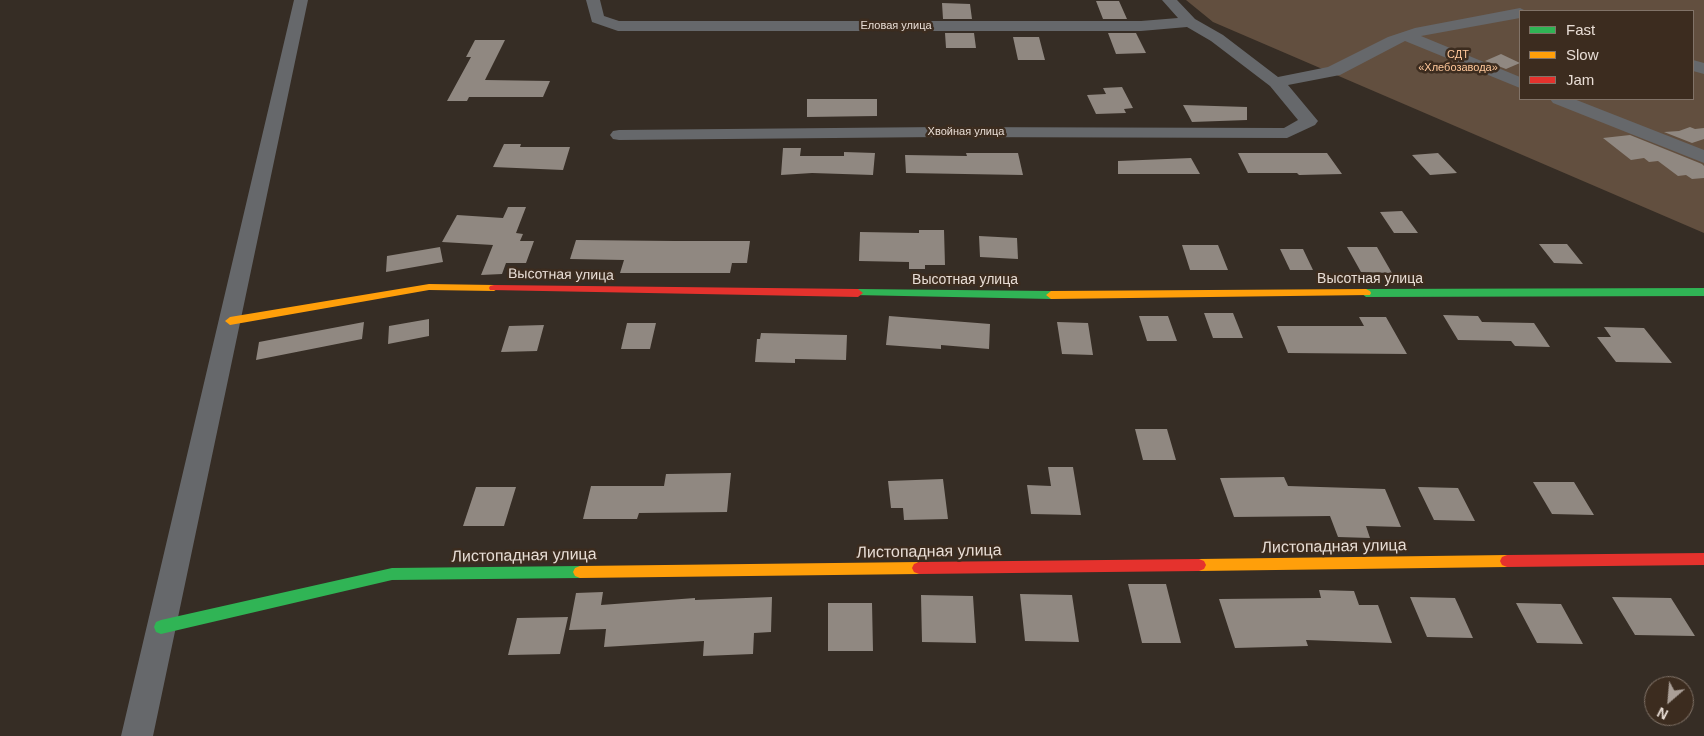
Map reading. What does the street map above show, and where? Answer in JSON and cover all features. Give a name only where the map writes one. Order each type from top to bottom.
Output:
[{"type":"street","points":[[137,736],[301,0]]},
{"type":"street","name":"Еловая улица","points":[[593,0],[598,19],[603,23],[618,26],[1141,26],[1190,22]]},
{"type":"street","points":[[1169,0],[1190,22],[1217,38],[1276,82],[1306,78],[1334,71],[1394,40],[1406,36],[1519,13]]},
{"type":"street","points":[[1406,36],[1519,83]]},
{"type":"street","name":"Хвойная улица","points":[[619,136],[941,132],[1287,133],[1309,121],[1276,82]]},
{"type":"street","points":[[1561,100],[1704,158]]},
{"type":"street","name":"Высотная улица","points":[[230,321],[429,288],[965,295],[1704,292]]},
{"type":"street","name":"Листопадная улица","points":[[161,627],[392,574],[1704,559]]},
{"type":"green space","name":"СДТ «Хлебозавода»","points":[[1186,0],[1704,0],[1704,64],[1694,61],[1694,10],[1519,10],[1519,100],[1694,100],[1694,64],[1704,68],[1704,233],[1213,22]]},
{"type":"building","points":[[1096,1],[1119,1],[1127,19],[1103,19]]},
{"type":"building","points":[[942,3],[970,4],[972,19],[943,19]]},
{"type":"building","points":[[945,33],[974,33],[976,48],[946,48]]},
{"type":"building","points":[[1108,33],[1136,33],[1146,53],[1116,54]]},
{"type":"building","points":[[1013,37],[1039,37],[1045,60],[1018,60]]},
{"type":"building","points":[[475,40],[505,40],[485,80],[550,81],[543,97],[469,97],[467,101],[447,101],[471,57],[466,57]]},
{"type":"building","points":[[1501,54],[1519,63],[1506,69],[1485,61]]},
{"type":"building","points":[[1122,87],[1133,108],[1124,109],[1126,113],[1096,114],[1087,95],[1106,94],[1103,88]]},
{"type":"building","points":[[807,99],[877,99],[877,116],[807,117]]},
{"type":"building","points":[[1183,105],[1247,107],[1247,120],[1192,122]]},
{"type":"building","points":[[1690,127],[1695,129],[1704,128],[1704,139],[1692,143],[1664,132],[1679,131]]},
{"type":"building","points":[[1630,135],[1702,164],[1704,166],[1704,178],[1692,179],[1686,175],[1678,176],[1658,161],[1649,162],[1644,158],[1631,160],[1603,138]]},
{"type":"building","points":[[504,144],[521,144],[520,147],[570,147],[563,170],[493,167]]},
{"type":"building","points":[[783,148],[801,148],[800,156],[844,156],[844,152],[875,153],[873,175],[812,173],[781,175]]},
{"type":"building","points":[[966,153],[1018,153],[1023,175],[906,173],[905,155],[967,156]]},
{"type":"building","points":[[1238,153],[1327,153],[1342,174],[1248,173]]},
{"type":"building","points":[[1438,153],[1457,173],[1430,175],[1412,155]]},
{"type":"building","points":[[1191,158],[1200,174],[1118,174],[1118,161]]},
{"type":"building","points":[[508,207],[526,207],[516,233],[523,234],[520,241],[534,241],[526,263],[506,263],[502,274],[481,275],[493,245],[442,242],[457,215],[503,218]]},
{"type":"building","points":[[1402,211],[1418,233],[1394,233],[1380,212]]},
{"type":"building","points":[[919,230],[944,230],[945,265],[925,265],[925,269],[909,269],[909,262],[859,261],[860,232],[919,233]]},
{"type":"building","points":[[979,236],[1017,238],[1018,259],[980,257]]},
{"type":"building","points":[[576,240],[750,241],[747,263],[732,263],[730,273],[620,273],[624,260],[570,259]]},
{"type":"building","points":[[1539,244],[1567,244],[1583,264],[1554,263]]},
{"type":"building","points":[[1182,245],[1218,245],[1228,270],[1190,270]]},
{"type":"building","points":[[440,247],[443,262],[386,272],[387,256]]},
{"type":"building","points":[[1347,247],[1377,247],[1392,273],[1361,272]]},
{"type":"building","points":[[1280,249],[1303,249],[1313,270],[1290,270]]},
{"type":"building","points":[[1204,313],[1233,313],[1243,338],[1213,338]]},
{"type":"building","points":[[1443,315],[1478,316],[1482,322],[1534,323],[1550,347],[1515,346],[1511,341],[1458,340]]},
{"type":"building","points":[[889,316],[990,324],[989,349],[941,345],[941,349],[886,345]]},
{"type":"building","points":[[1139,316],[1168,316],[1177,341],[1147,341]]},
{"type":"building","points":[[1359,317],[1386,317],[1407,354],[1288,353],[1277,326],[1364,326]]},
{"type":"building","points":[[429,319],[429,336],[388,344],[389,326]]},
{"type":"building","points":[[364,322],[362,339],[256,360],[259,342]]},
{"type":"building","points":[[1057,322],[1088,323],[1093,355],[1062,354]]},
{"type":"building","points":[[627,323],[656,323],[650,349],[621,349]]},
{"type":"building","points":[[544,325],[537,351],[501,352],[509,326]]},
{"type":"building","points":[[1604,327],[1644,328],[1672,363],[1616,362],[1597,337],[1611,337]]},
{"type":"building","points":[[761,333],[847,335],[846,360],[795,359],[795,363],[755,362],[757,339],[760,339]]},
{"type":"building","points":[[1135,429],[1167,429],[1176,460],[1143,460]]},
{"type":"building","points":[[1048,467],[1073,467],[1081,515],[1031,514],[1027,485],[1051,486]]},
{"type":"building","points":[[731,473],[727,512],[639,513],[637,519],[583,519],[591,486],[664,486],[666,474]]},
{"type":"building","points":[[1284,477],[1288,486],[1385,489],[1401,527],[1366,526],[1370,538],[1338,537],[1330,516],[1234,517],[1220,478]]},
{"type":"building","points":[[943,479],[948,519],[904,520],[903,508],[891,508],[888,481]]},
{"type":"building","points":[[1533,482],[1574,482],[1594,515],[1552,514]]},
{"type":"building","points":[[476,487],[516,487],[504,526],[463,526]]},
{"type":"building","points":[[1418,487],[1458,488],[1475,521],[1434,520]]},
{"type":"building","points":[[1128,584],[1166,584],[1181,643],[1142,643]]},
{"type":"building","points":[[1319,590],[1354,591],[1359,605],[1378,605],[1392,643],[1306,640],[1308,646],[1235,648],[1219,599],[1321,598]]},
{"type":"building","points":[[603,592],[601,605],[695,598],[695,600],[772,597],[771,632],[754,633],[753,654],[703,656],[704,641],[604,647],[606,629],[569,630],[576,593]]},
{"type":"building","points":[[1020,594],[1072,595],[1079,642],[1025,641]]},
{"type":"building","points":[[921,595],[973,596],[976,643],[922,642]]},
{"type":"building","points":[[1410,597],[1455,598],[1473,638],[1427,637]]},
{"type":"building","points":[[1612,597],[1671,598],[1695,636],[1635,635]]},
{"type":"building","points":[[828,603],[872,603],[873,651],[828,651]]},
{"type":"building","points":[[1516,603],[1561,604],[1583,644],[1537,643]]},
{"type":"building","points":[[568,617],[560,654],[508,655],[517,618]]},
{"type":"traffic: fast","points":[[1366,293],[1704,292]]},
{"type":"traffic: fast","points":[[858,293],[1051,295]]},
{"type":"traffic: fast","points":[[161,627],[392,574],[580,572]]},
{"type":"traffic: slow","points":[[230,321],[429,287],[494,288]]},
{"type":"traffic: slow","points":[[1051,295],[1366,293]]},
{"type":"traffic: slow","points":[[1199,565],[1507,561]]},
{"type":"traffic: slow","points":[[580,572],[919,568]]},
{"type":"traffic: jam","points":[[494,288],[858,293]]},
{"type":"traffic: jam","points":[[1507,561],[1704,559]]},
{"type":"traffic: jam","points":[[919,568],[1199,565]]}]
